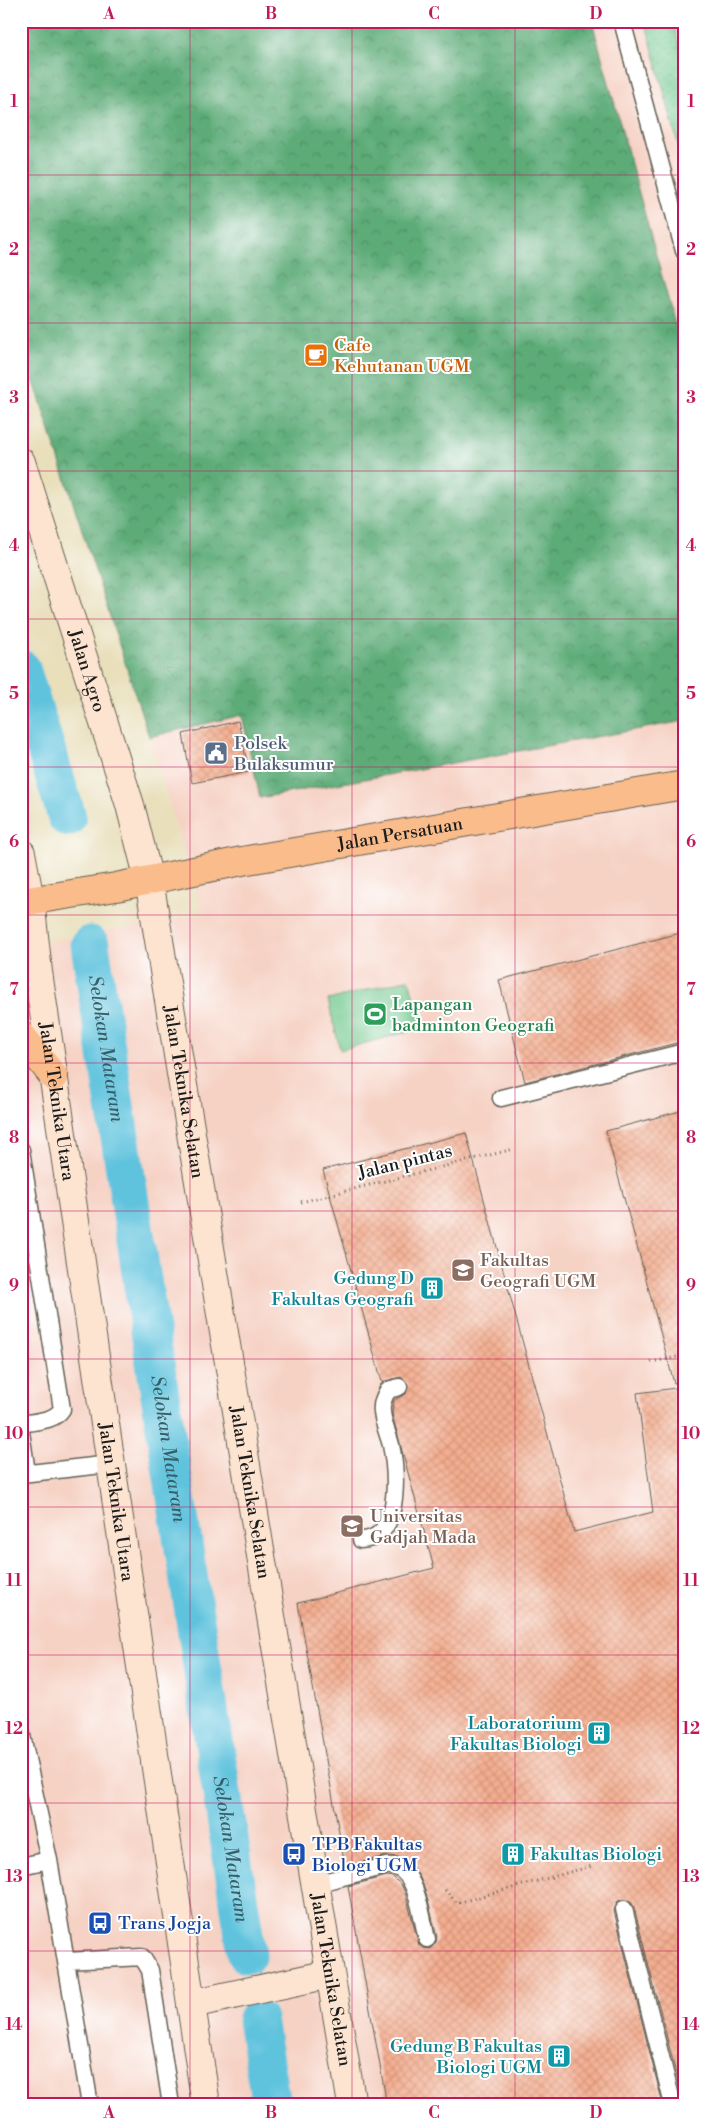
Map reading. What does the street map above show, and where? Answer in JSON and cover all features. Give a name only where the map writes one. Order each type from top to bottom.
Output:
[{"type":"main road","name":"Jalan Agro","points":[[21,462],[130,805],[149,880]]},
{"type":"main road","name":"Jalan Persatuan","points":[[26,901],[116,887],[242,861],[684,785]]},
{"type":"main road","points":[[21,853],[26,901]]},
{"type":"main road","name":"Jalan Teknika Selatan","points":[[149,880],[352,2105]]},
{"type":"main road","name":"Jalan Teknika Utara","points":[[26,901],[54,1077],[206,2105]]},
{"type":"main road","points":[[21,1035],[54,1077]]},
{"type":"main road","points":[[191,2004],[330,1974]]},
{"type":"lane","points":[[622,21],[682,241]]},
{"type":"lane","points":[[501,1098],[684,1052]]},
{"type":"lane","points":[[21,1150],[62,1409],[58,1416],[21,1424]]},
{"type":"lane","points":[[361,1540],[373,1538],[381,1531],[388,1518],[394,1499],[394,1464],[382,1411],[382,1398],[388,1390],[399,1387]]},
{"type":"lane","points":[[21,1432],[24,1473],[111,1464]]},
{"type":"lane","points":[[21,1732],[49,1860],[90,2105]]},
{"type":"lane","points":[[21,1866],[49,1860]]},
{"type":"lane","points":[[316,1884],[393,1865],[400,1867],[412,1880],[427,1939]]},
{"type":"lane","points":[[624,1909],[673,2105]]},
{"type":"lane","points":[[66,1961],[142,1957],[150,1970],[171,2105]]},
{"type":"path","name":"Jalan pintas","points":[[302,1202],[514,1149]]},
{"type":"path","points":[[651,1362],[684,1356]]},
{"type":"path","points":[[416,1896],[444,1888],[457,1903],[592,1866]]},
{"type":"shaded area","name":"Universitas Gadjah Mada","points":[[21,21],[684,21],[684,2105],[21,2105],[21,946],[203,914],[149,737],[21,342]]},
{"type":"green space","points":[[21,21],[592,21],[684,357],[684,721],[260,798],[242,715],[149,737],[21,342]]},
{"type":"green space","points":[[645,21],[673,21],[684,63],[684,166]]},
{"type":"green space","name":"Lapangan badminton Geografi","points":[[409,979],[422,1028],[340,1050],[328,1000]]},
{"type":"building","name":"Polsek Bulaksumur","points":[[238,721],[249,772],[192,783],[183,734]]},
{"type":"building","points":[[684,932],[684,1041],[525,1082],[499,980]]},
{"type":"building","points":[[684,1110],[684,1382],[674,1383],[606,1131]]},
{"type":"building","name":"Fakultas Biologi","points":[[466,1133],[574,1532],[653,1512],[637,1393],[684,1387],[684,2105],[634,1907],[631,1902],[622,1899],[617,1902],[614,1911],[663,2105],[387,2105],[348,1886],[387,1876],[393,1877],[402,1886],[406,1896],[419,1945],[430,1949],[436,1942],[437,1937],[425,1889],[419,1876],[410,1864],[398,1857],[387,1856],[345,1866],[298,1603],[434,1568],[392,1414],[394,1400],[406,1394],[408,1384],[401,1377],[382,1382],[323,1170]]},
{"type":"waterway","name":"Selokan Mataram","points":[[21,669],[67,817]]},
{"type":"waterway","name":"Selokan Mataram","points":[[90,945],[247,1954]]},
{"type":"waterway","name":"Selokan Mataram","points":[[257,2019],[271,2105]]},
{"type":"place","name":"Cafe Kehutanan UGM","points":[[316,355]]},
{"type":"place","name":"Polsek Bulaksumur","points":[[216,753]]},
{"type":"place","name":"Lapangan badminton Geografi","points":[[375,1014]]},
{"type":"place","name":"Fakultas Geografi UGM","points":[[463,1270]]},
{"type":"place","name":"Gedung D Fakultas Geografi","points":[[432,1288]]},
{"type":"place","name":"Universitas Gadjah Mada","points":[[352,1526]]},
{"type":"place","name":"Laboratorium Fakultas Biologi","points":[[599,1733]]},
{"type":"place","name":"TPB Fakultas Biologi UGM","points":[[294,1854]]},
{"type":"place","name":"Fakultas Biologi","points":[[513,1854]]},
{"type":"place","name":"Trans Jogja","points":[[100,1923]]},
{"type":"place","name":"Gedung B Fakultas Biologi UGM","points":[[559,2056]]}]
